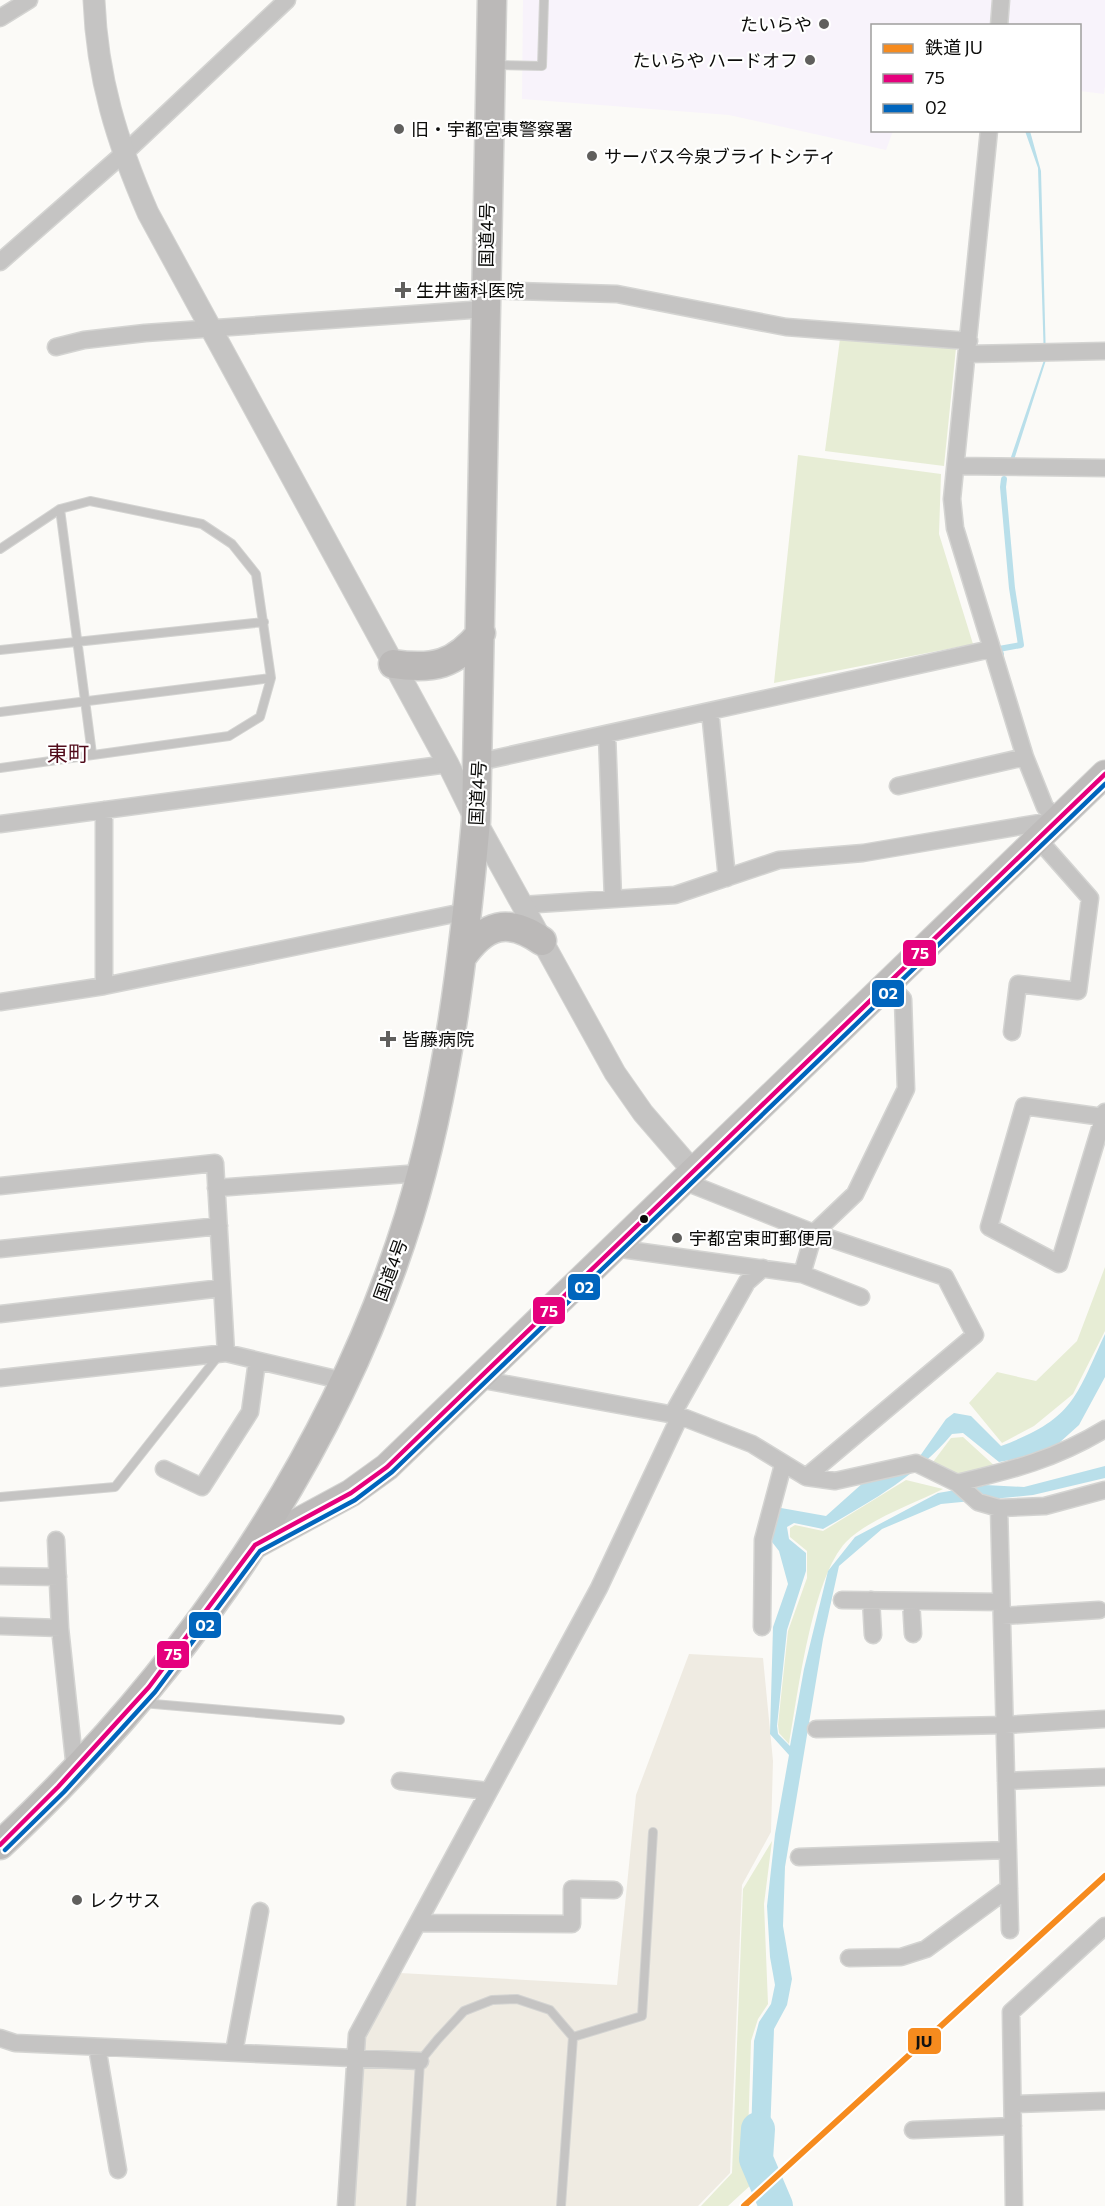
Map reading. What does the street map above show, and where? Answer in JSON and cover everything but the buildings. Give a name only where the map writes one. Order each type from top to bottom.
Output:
[{"type":"highway","name":"国道4号","points":[[0,1845],[75,1769],[136,1702],[255,1545],[344,1381],[387,1281],[421,1173],[462,957],[476,821],[479,762],[485,300],[492,0]]},
{"type":"highway","points":[[393,664],[420,668],[444,663],[467,650],[481,633]]},
{"type":"highway","points":[[462,957],[474,940],[488,929],[510,926],[526,930],[542,941]]},
{"type":"main road","points":[[255,1545],[351,1493],[387,1467],[1105,774]]},
{"type":"street","points":[[0,18],[29,0]]},
{"type":"street","points":[[94,0],[104,85],[122,154],[148,213],[448,764],[476,821],[615,1073],[688,1176],[814,1233],[945,1277],[975,1335],[806,1477]]},
{"type":"street","points":[[0,262],[122,154],[287,0]]},
{"type":"street","points":[[999,24],[1002,0]]},
{"type":"street","points":[[989,132],[952,499],[955,528],[1024,757],[1045,807],[1058,819]]},
{"type":"street","points":[[56,348],[115,336],[485,300],[617,294],[786,327],[968,348],[1105,351]]},
{"type":"street","points":[[956,466],[1105,468]]},
{"type":"street","points":[[479,762],[992,649]]},
{"type":"street","points":[[710,711],[727,878]]},
{"type":"street","points":[[606,734],[613,899]]},
{"type":"street","points":[[898,786],[1024,757]]},
{"type":"street","points":[[0,824],[448,764]]},
{"type":"street","points":[[104,810],[104,986]]},
{"type":"street","points":[[522,905],[675,895],[779,860],[863,853],[1058,819]]},
{"type":"street","points":[[1012,1032],[1018,984],[1078,991],[1090,898],[1038,839]]},
{"type":"street","points":[[0,1002],[104,986],[468,911]]},
{"type":"street","points":[[802,1274],[814,1233],[855,1194],[906,1089],[903,999],[888,984]]},
{"type":"street","points":[[1024,1106],[1104,1114],[1059,1264],[989,1227],[1024,1106]]},
{"type":"street","points":[[0,1186],[215,1163],[223,1354]]},
{"type":"street","points":[[216,1188],[421,1173]]},
{"type":"street","points":[[0,1249],[219,1226]]},
{"type":"street","points":[[614,1248],[802,1274],[861,1297]]},
{"type":"street","points":[[346,2206],[357,2035],[599,1588],[676,1416],[747,1282],[763,1268]]},
{"type":"street","points":[[0,1314],[222,1288]]},
{"type":"street","points":[[0,1378],[223,1354],[344,1381]]},
{"type":"street","points":[[164,1469],[202,1487],[250,1412],[258,1361]]},
{"type":"street","points":[[478,1379],[676,1416],[752,1444],[806,1477],[836,1481],[916,1463],[957,1483],[978,1502],[999,1508],[1045,1506],[1105,1490]]},
{"type":"street","points":[[957,1483],[1019,1469],[1073,1449],[1105,1429]]},
{"type":"street","points":[[762,1627],[763,1540],[783,1464]]},
{"type":"street","points":[[999,1508],[1010,1930]]},
{"type":"street","points":[[56,1540],[60,1628],[75,1769]]},
{"type":"street","points":[[0,1576],[58,1577]]},
{"type":"street","points":[[842,1599],[911,1601],[1002,1609],[1099,1610]]},
{"type":"street","points":[[871,1600],[873,1635]]},
{"type":"street","points":[[911,1601],[913,1634]]},
{"type":"street","points":[[0,1626],[60,1628]]},
{"type":"street","points":[[816,1730],[1005,1725],[1105,1719]]},
{"type":"street","points":[[1006,1781],[1105,1777]]},
{"type":"street","points":[[400,1781],[488,1791]]},
{"type":"street","points":[[799,1857],[1008,1850]]},
{"type":"street","points":[[849,1958],[901,1957],[926,1949],[1009,1888]]},
{"type":"street","points":[[419,1923],[572,1924],[572,1889],[614,1890]]},
{"type":"street","points":[[234,2052],[260,1911]]},
{"type":"street","points":[[1014,2206],[1011,2012],[1105,1926]]},
{"type":"street","points":[[0,2038],[15,2043],[420,2061]]},
{"type":"street","points":[[97,2047],[118,2170]]},
{"type":"street","points":[[1013,2104],[1105,2101]]},
{"type":"street","points":[[913,2130],[1013,2126]]},
{"type":"lane","points":[[490,65],[542,66],[544,0]]},
{"type":"lane","points":[[0,549],[60,509],[90,501],[202,524],[232,544],[256,573],[271,678],[260,717],[229,736],[0,768]]},
{"type":"lane","points":[[60,509],[92,754]]},
{"type":"lane","points":[[0,650],[264,621]]},
{"type":"lane","points":[[0,712],[271,678]]},
{"type":"lane","points":[[0,1497],[115,1487],[223,1354]]},
{"type":"lane","points":[[136,1702],[158,1707],[340,1720]]},
{"type":"lane","points":[[573,2037],[642,2016],[653,1832]]},
{"type":"lane","points":[[411,2206],[420,2061],[464,2011],[492,2000],[517,2000],[550,2010],[573,2037],[561,2206]]},
{"type":"shaded area","points":[[523,0],[1105,0],[1104,94],[1081,91],[1081,24],[871,24],[871,132],[893,132],[886,150],[729,115],[522,99]]},
{"type":"shaded area","points":[[689,1654],[763,1658],[773,1761],[771,1832],[742,1885],[730,2173],[698,2206],[353,2206],[365,2037],[400,1973],[617,1985],[636,1795]]},
{"type":"green space","points":[[840,339],[956,348],[944,466],[825,451]]},
{"type":"green space","points":[[798,455],[941,474],[939,534],[973,644],[774,683]]},
{"type":"green space","points":[[1105,1267],[1105,1331],[1073,1394],[1034,1426],[1002,1443],[969,1403],[997,1372],[1036,1381],[1077,1341]]},
{"type":"green space","points":[[963,1437],[997,1468],[958,1475],[933,1462],[951,1438]]},
{"type":"green space","points":[[906,1480],[943,1489],[866,1526],[846,1542],[834,1559],[815,1608],[789,1744],[779,1733],[778,1725],[788,1631],[807,1578],[807,1551],[790,1537],[790,1528],[795,1525],[823,1531]]},
{"type":"green space","points":[[772,1841],[764,1904],[768,2004],[758,2019],[751,2041],[747,2168],[753,2183],[728,2206],[701,2206],[732,2173],[743,1889]]},
{"type":"water","points":[[1025,132],[1030,132],[1041,171],[1046,360],[1014,460],[1010,460],[1044,360],[1038,168]]},
{"type":"water","points":[[1105,1334],[1105,1377],[1079,1425],[1059,1443],[1027,1457],[999,1462],[963,1433],[952,1434],[924,1463],[908,1475],[823,1529],[794,1523],[787,1527],[789,1539],[806,1553],[806,1571],[787,1630],[777,1726],[778,1734],[790,1746],[804,1669],[828,1571],[855,1537],[938,1493],[985,1485],[1024,1487],[1105,1466],[1105,1478],[1033,1495],[941,1504],[882,1529],[839,1566],[823,1639],[785,1867],[783,1926],[792,1979],[787,2005],[774,2029],[770,2135],[773,2165],[758,2180],[750,2167],[754,2041],[759,2022],[771,2004],[775,1985],[770,1957],[767,1906],[775,1834],[789,1755],[770,1734],[773,1627],[788,1584],[779,1551],[772,1542],[776,1518],[781,1508],[826,1516],[864,1482],[893,1472],[920,1456],[946,1419],[954,1413],[971,1416],[1001,1446],[1043,1426],[1058,1416],[1078,1391]]},
{"type":"waterway","points":[[1001,654],[999,649],[1021,645],[1012,588],[1004,479]]},
{"type":"waterway","points":[[758,2129],[756,2159],[776,2206]]},
{"type":"rail line","name":"JU","points":[[744,2206],[1105,1876]]},
{"type":"transit line","name":"75","points":[[0,1845],[58,1787],[149,1687],[255,1545],[351,1493],[387,1467],[1105,774]]},
{"type":"transit line","name":"02","points":[[5,1850],[64,1792],[155,1692],[260,1551],[355,1500],[392,1472],[1105,784]]},
{"type":"place","name":"たいらや","points":[[824,24]]},
{"type":"place","name":"たいらや ハードオフ","points":[[810,60]]},
{"type":"place","name":"旧・宇都宮東警察署","points":[[399,129]]},
{"type":"place","name":"サーパス今泉ブライトシティ","points":[[592,156]]},
{"type":"place","name":"生井歯科医院","points":[[403,290]]},
{"type":"place","name":"皆藤病院","points":[[388,1039]]},
{"type":"place","name":"宇都宮東町郵便局","points":[[677,1238]]},
{"type":"place","name":"レクサス","points":[[77,1900]]},
{"type":"district","name":"東町","points":[[68,752]]}]
